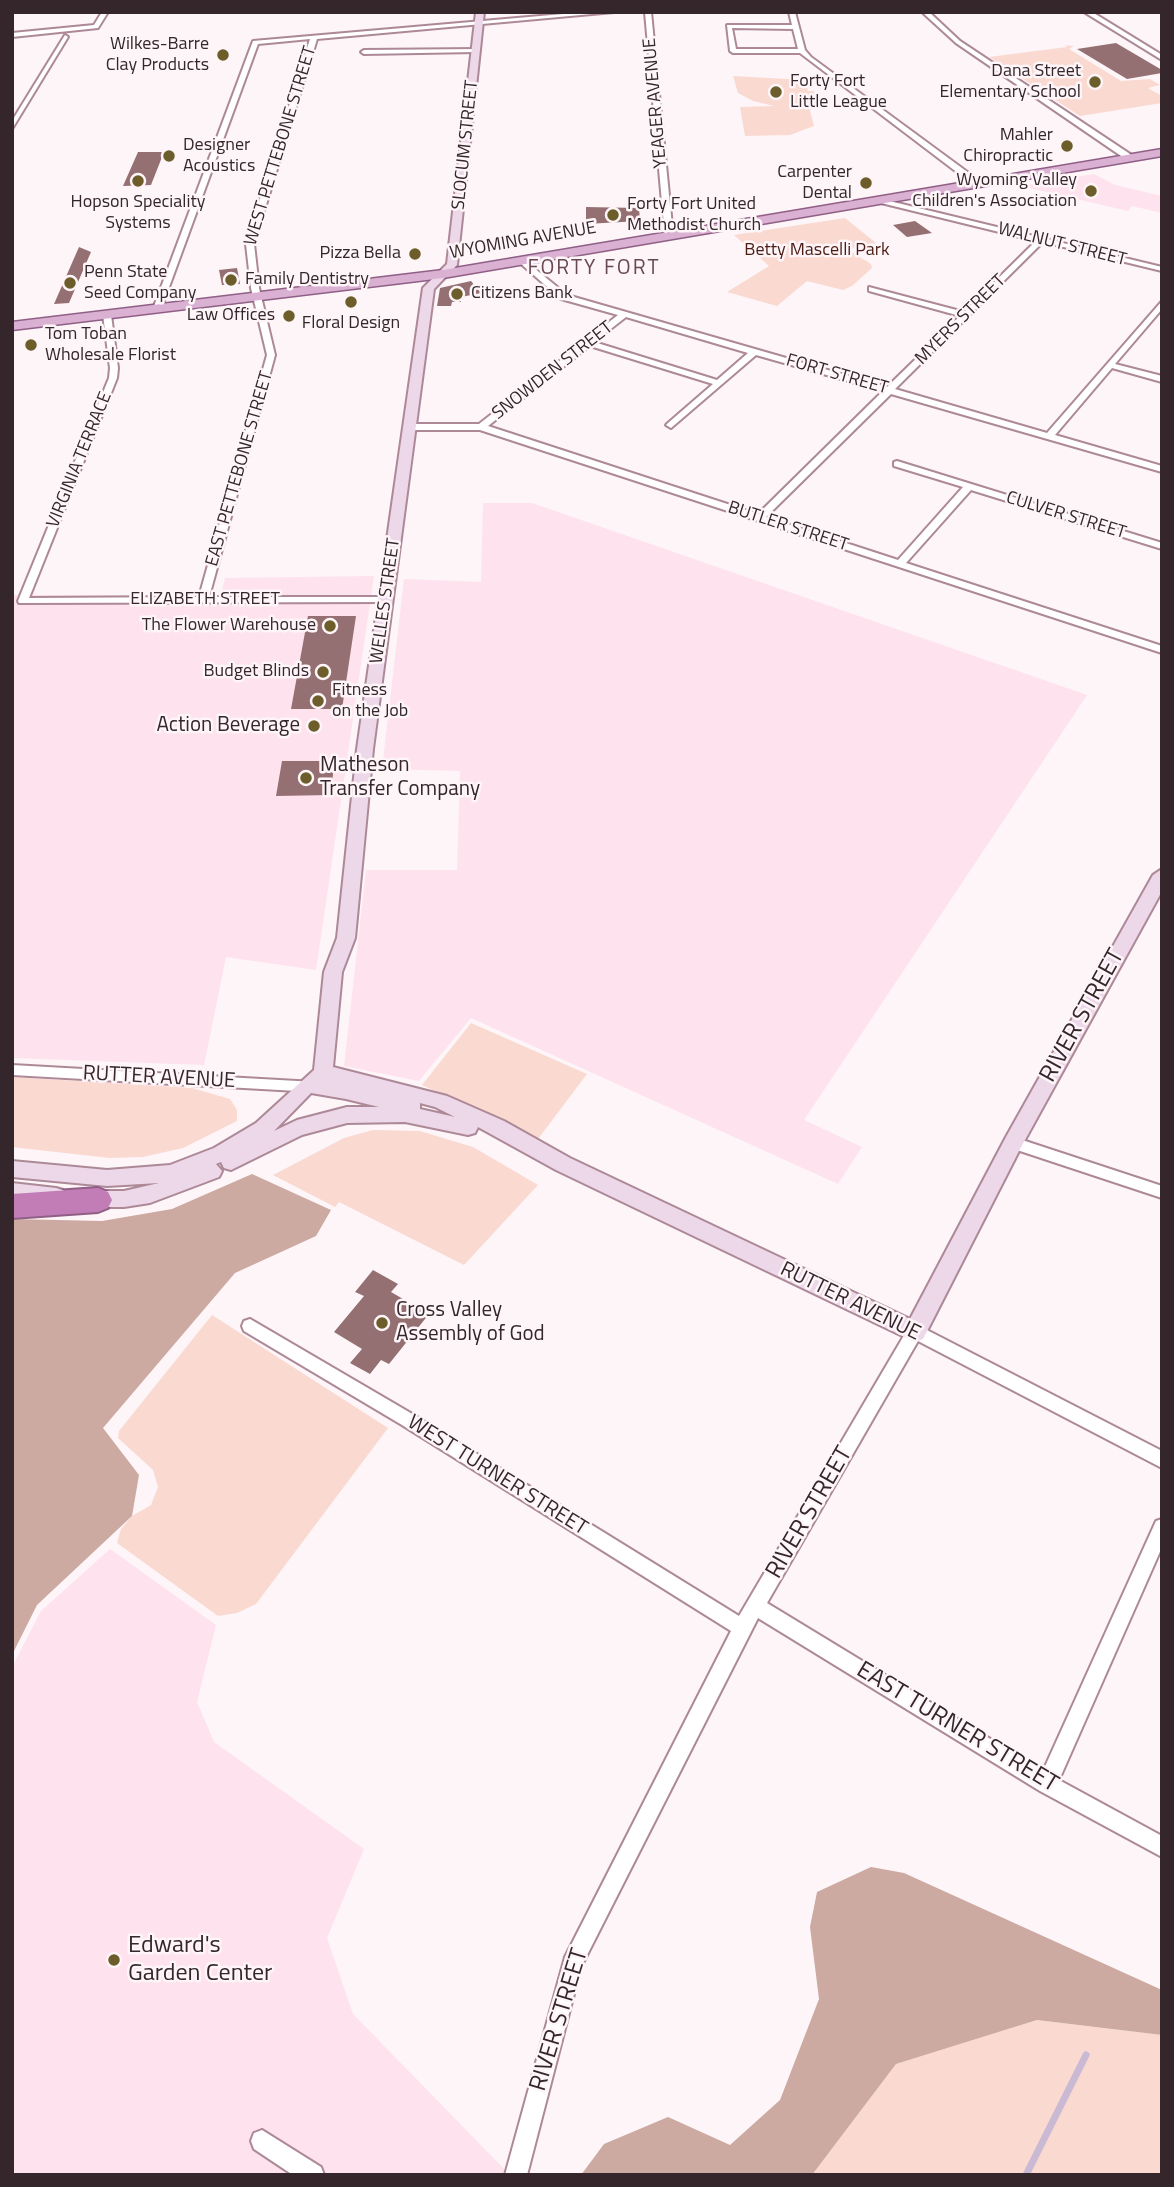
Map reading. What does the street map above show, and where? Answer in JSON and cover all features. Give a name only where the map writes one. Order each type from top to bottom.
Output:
[{"type":"highway","points":[[12,1206],[98,1200]]},
{"type":"main road","name":"WYOMING AVENUE","points":[[12,326],[443,274],[1162,152]]},
{"type":"main road","name":"WELLES STREET","points":[[317,1076],[333,972],[346,938],[365,750],[386,600]]},
{"type":"street","points":[[12,34],[96,27],[104,12]]},
{"type":"street","points":[[157,309],[255,42],[480,18],[611,12]]},
{"type":"street","name":"YEAGER AVENUE","points":[[648,12],[669,236]]},
{"type":"street","points":[[792,12],[802,51]]},
{"type":"street","points":[[925,12],[958,41],[1130,158]]},
{"type":"street","points":[[1087,12],[1162,58]]},
{"type":"street","name":"SLOCUM STREET","points":[[443,274],[452,265],[480,18]]},
{"type":"street","points":[[796,27],[729,26],[733,51],[802,51],[978,184]]},
{"type":"street","points":[[12,42],[65,37],[12,127]]},
{"type":"street","name":"WEST PETTEBONE STREET","points":[[257,297],[250,244],[314,37]]},
{"type":"street","points":[[364,52],[477,50]]},
{"type":"street","name":"WALNUT STREET","points":[[880,200],[1162,270]]},
{"type":"street","name":"MYERS STREET","points":[[760,518],[1041,240]]},
{"type":"street","name":"FORT STREET","points":[[523,261],[564,296],[1162,469]]},
{"type":"street","name":"WELLES STREET","points":[[386,600],[429,288],[443,274]]},
{"type":"street","points":[[872,289],[966,315]]},
{"type":"street","name":"EAST PETTEBONE STREET","points":[[203,600],[271,355],[257,297]]},
{"type":"street","points":[[1050,436],[1162,303]]},
{"type":"street","name":"SNOWDEN STREET","points":[[481,427],[624,314]]},
{"type":"street","name":"VIRGINIA TERRACE","points":[[23,601],[113,378],[107,315]]},
{"type":"street","points":[[588,343],[719,383]]},
{"type":"street","points":[[671,425],[754,352]]},
{"type":"street","points":[[1110,365],[1162,379]]},
{"type":"street","name":"BUTLER STREET","points":[[410,427],[481,427],[1162,650]]},
{"type":"street","name":"CULVER STREET","points":[[897,464],[1162,546]]},
{"type":"street","points":[[900,564],[969,486]]},
{"type":"street","name":"ELIZABETH STREET","points":[[23,601],[386,600]]},
{"type":"street","name":"RIVER STREET","points":[[516,2175],[572,1964],[742,1628],[915,1332],[1013,1143],[1156,900],[1162,875]]},
{"type":"street","name":"RUTTER AVENUE","points":[[12,1070],[317,1076],[380,1083],[440,1101],[497,1126],[535,1151]]},
{"type":"street","points":[[227,1164],[288,1122],[317,1076]]},
{"type":"street","points":[[12,1169],[107,1178],[134,1178],[171,1173],[221,1154],[263,1129],[317,1076]]},
{"type":"street","name":"RUTTER AVENUE","points":[[317,1076],[428,1111],[535,1151],[915,1332],[1162,1460]]},
{"type":"street","points":[[12,1191],[98,1200],[150,1195],[227,1164],[297,1128],[348,1115],[405,1114],[468,1127]]},
{"type":"street","points":[[1013,1143],[1162,1192]]},
{"type":"street","name":"WEST TURNER STREET","points":[[250,1326],[408,1420],[742,1628]]},
{"type":"street","points":[[1047,1784],[1162,1527]]},
{"type":"street","name":"EAST TURNER STREET","points":[[755,1606],[1047,1784],[1162,1847]]},
{"type":"street","points":[[262,2141],[313,2175]]},
{"type":"shaded area","name":"Wyoming Valley Children's Association","points":[[1094,174],[1115,185],[1162,196],[1162,213],[1132,206],[1128,211],[1021,186]]},
{"type":"shaded area","points":[[483,503],[532,503],[1087,695],[804,1120],[862,1147],[838,1184],[471,1018],[419,1081],[344,1066],[366,870],[457,870],[460,771],[382,769],[404,579],[481,582]]},
{"type":"shaded area","points":[[374,576],[316,970],[226,957],[204,1065],[12,1058],[12,595],[221,595],[225,578]]},
{"type":"shaded area","points":[[252,1174],[331,1210],[316,1236],[235,1273],[103,1428],[139,1475],[132,1516],[37,1605],[12,1655],[12,1219],[102,1221],[172,1209]]},
{"type":"shaded area","points":[[110,1549],[216,1625],[197,1702],[214,1742],[364,1849],[327,1938],[353,2014],[510,2175],[12,2175],[12,1667],[41,1611]]},
{"type":"shaded area","points":[[871,1867],[904,1873],[1162,1990],[1162,2035],[1037,2020],[896,2064],[812,2175],[581,2175],[604,2144],[668,2117],[730,2145],[780,2100],[819,1999],[810,1927],[817,1892]]},
{"type":"green space","name":"Dana Street Elementary School","points":[[1065,45],[1074,46],[1069,49],[1121,81],[1150,79],[1160,85],[1148,88],[1162,96],[1162,103],[1080,116],[989,57],[1067,47]]},
{"type":"green space","points":[[733,76],[805,80],[808,91],[814,91],[818,106],[809,107],[814,126],[790,135],[745,136],[740,107],[774,106],[753,101],[738,93]]},
{"type":"green space","name":"Betty Mascelli Park","points":[[845,218],[876,243],[847,249],[871,264],[872,268],[852,286],[843,290],[807,281],[777,306],[727,292],[769,266],[734,235]]},
{"type":"green space","points":[[471,1023],[587,1074],[538,1139],[422,1085]]},
{"type":"green space","points":[[12,1077],[192,1088],[230,1099],[237,1110],[237,1121],[183,1148],[143,1157],[109,1158],[12,1147]]},
{"type":"green space","points":[[373,1130],[420,1131],[473,1147],[538,1185],[464,1265],[339,1202],[335,1207],[273,1175],[344,1138]]},
{"type":"green space","points":[[212,1315],[388,1428],[256,1604],[237,1613],[218,1616],[117,1543],[121,1529],[132,1516],[151,1505],[158,1487],[153,1470],[118,1438],[119,1431]]},
{"type":"green space","points":[[1037,2020],[1162,2035],[1162,2175],[812,2175],[896,2064]]},
{"type":"building","points":[[1116,43],[1162,70],[1162,73],[1127,79],[1077,49]]},
{"type":"building","points":[[138,152],[164,152],[151,185],[123,186]]},
{"type":"building","name":"Forty Fort United Methodist Church","points":[[586,207],[639,208],[640,221],[586,224]]},
{"type":"building","points":[[915,221],[932,233],[907,237],[893,225]]},
{"type":"building","name":"Penn State Seed Company","points":[[79,247],[91,252],[69,303],[54,304]]},
{"type":"building","name":"Family Dentistry","points":[[237,268],[240,284],[222,285],[219,270]]},
{"type":"building","name":"Citizens Bank","points":[[471,281],[481,293],[461,297],[461,302],[452,302],[451,306],[437,306],[440,288]]},
{"type":"building","points":[[308,616],[356,616],[342,709],[291,709]]},
{"type":"building","name":"Matheson Transfer Company","points":[[282,761],[335,761],[330,795],[276,796]]},
{"type":"building","name":"Cross Valley Assembly of God","points":[[373,1270],[398,1284],[391,1292],[429,1314],[389,1364],[381,1360],[370,1374],[350,1363],[362,1349],[334,1332],[364,1296],[355,1292]]},
{"type":"waterway","points":[[1026,2175],[1086,2055]]},
{"type":"place","name":"Wilkes-Barre Clay Products","points":[[223,55]]},
{"type":"place","name":"Dana Street Elementary School","points":[[1095,82]]},
{"type":"place","name":"Forty Fort Little League","points":[[776,92]]},
{"type":"place","name":"Mahler Chiropractic","points":[[1067,146]]},
{"type":"place","name":"Designer Acoustics","points":[[169,156]]},
{"type":"place","name":"Hopson Speciality Systems","points":[[138,181]]},
{"type":"place","name":"Carpenter Dental","points":[[866,183]]},
{"type":"place","name":"Wyoming Valley Children's Association","points":[[1091,191]]},
{"type":"place","name":"Forty Fort United Methodist Church","points":[[613,215]]},
{"type":"place","name":"Pizza Bella","points":[[415,254]]},
{"type":"place","name":"Family Dentistry","points":[[231,280]]},
{"type":"place","name":"Penn State Seed Company","points":[[70,283]]},
{"type":"place","name":"Citizens Bank","points":[[457,294]]},
{"type":"place","name":"Floral Design","points":[[351,302]]},
{"type":"place","name":"Law Offices","points":[[289,316]]},
{"type":"place","name":"Tom Toban Wholesale Florist","points":[[31,345]]},
{"type":"place","name":"The Flower Warehouse","points":[[330,626]]},
{"type":"place","name":"Budget Blinds","points":[[323,672]]},
{"type":"place","name":"Fitness on the Job","points":[[318,701]]},
{"type":"place","name":"Action Beverage","points":[[314,726]]},
{"type":"place","name":"Matheson Transfer Company","points":[[306,778]]},
{"type":"place","name":"Cross Valley Assembly of God","points":[[382,1323]]},
{"type":"place","name":"Edward's Garden Center","points":[[114,1960]]},
{"type":"district","name":"FORTY FORT","points":[[594,269]]}]
